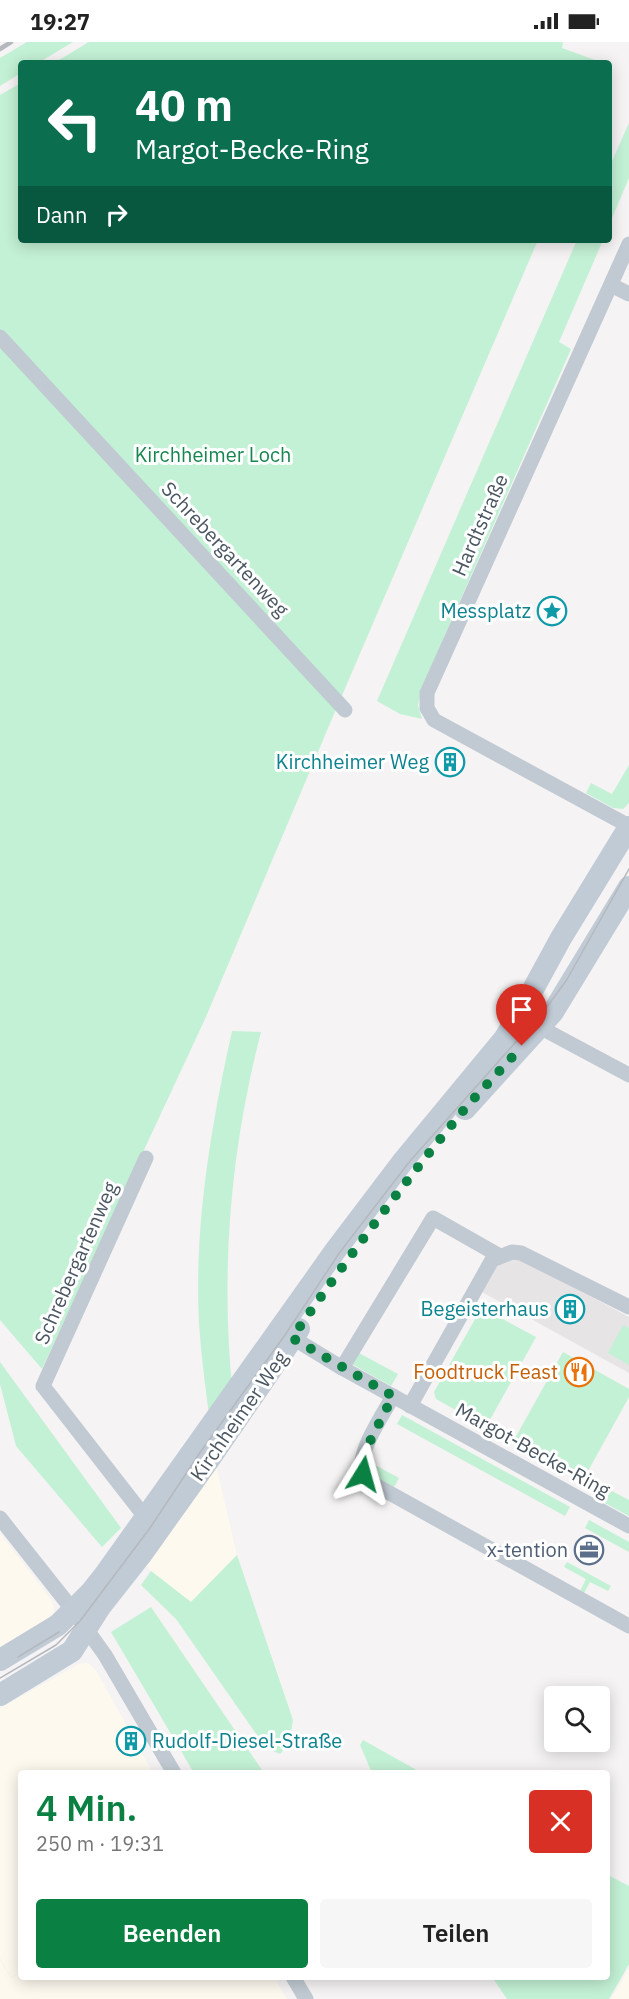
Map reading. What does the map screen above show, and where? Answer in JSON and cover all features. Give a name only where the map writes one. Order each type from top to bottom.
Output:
[{"type":"street","name":"Hardtstraße","points":[[629,244],[427,693],[427,708],[434,720],[629,826]]},
{"type":"street","points":[[611,285],[629,294]]},
{"type":"street","name":"Schrebergartenweg","points":[[0,337],[345,710]]},
{"type":"street","name":"Kirchheimer Weg","points":[[0,1660],[58,1625],[91,1592],[335,1251],[404,1160],[504,1039],[561,938],[629,826]]},
{"type":"street","name":"Kirchheimer Weg","points":[[0,1695],[72,1651],[100,1607],[141,1555],[351,1254],[465,1109],[553,1012],[571,986],[629,887]]},
{"type":"street","points":[[519,1015],[629,1075]]},
{"type":"street","name":"Schrebergartenweg","points":[[145,1517],[43,1386],[146,1158]]},
{"type":"street","points":[[342,1368],[434,1218],[500,1256]]},
{"type":"street","points":[[410,1406],[483,1274],[492,1260],[500,1256],[512,1252],[527,1255],[629,1306]]},
{"type":"street","name":"Margot-Becke-Ring","points":[[292,1338],[410,1406],[629,1526]]},
{"type":"street","points":[[393,1396],[368,1443],[362,1460],[363,1474],[368,1481],[629,1626]]},
{"type":"street","points":[[0,1518],[72,1609],[114,1667],[172,1770]]},
{"type":"street","points":[[295,1980],[306,1999]]},
{"type":"shaded area","points":[[513,1255],[629,1317],[629,1373],[482,1292],[495,1267]]},
{"type":"shaded area","points":[[216,1465],[237,1555],[191,1602],[145,1564]]},
{"type":"shaded area","points":[[0,1533],[52,1601],[55,1611],[40,1627],[0,1650]]},
{"type":"shaded area","points":[[81,1663],[88,1663],[96,1670],[151,1770],[18,1770],[18,1973],[11,1977],[0,1958],[0,1708]]},
{"type":"shaded area","points":[[0,1960],[11,1978],[18,1974],[18,1980],[276,1980],[287,1999],[0,1999]]},
{"type":"shaded area","points":[[629,1968],[629,1999],[611,1999]]},
{"type":"green space","points":[[27,42],[73,42],[43,60],[18,60],[18,75],[0,86],[0,58]]},
{"type":"green space","points":[[89,42],[563,42],[562,48],[595,60],[59,60]]},
{"type":"green space","name":"Kirchheimer Loch","points":[[18,85],[18,243],[537,243],[205,1019],[42,1369],[0,1320],[0,95]]},
{"type":"green space","points":[[629,123],[629,178],[612,218],[612,161]]},
{"type":"green space","points":[[576,243],[602,243],[559,342],[571,349],[422,687],[418,705],[422,719],[400,714],[377,701]]},
{"type":"green space","points":[[629,765],[629,803],[623,809],[613,808],[586,793],[591,783],[612,794]]},
{"type":"green space","points":[[232,1031],[261,1032],[242,1122],[230,1213],[228,1304],[233,1396],[209,1415],[199,1323],[199,1250],[211,1140]]},
{"type":"green space","points":[[486,1310],[536,1337],[486,1427],[436,1399],[434,1392],[479,1312]]},
{"type":"green space","points":[[623,1325],[629,1328],[629,1365],[608,1353]]},
{"type":"green space","points":[[357,1352],[398,1374],[391,1386],[350,1363]]},
{"type":"green space","points":[[563,1352],[629,1389],[629,1397],[583,1480],[513,1442]]},
{"type":"green space","points":[[0,1362],[121,1528],[102,1547],[16,1446],[0,1384]]},
{"type":"green space","points":[[402,1415],[570,1507],[565,1516],[397,1424]]},
{"type":"green space","points":[[375,1465],[399,1478],[394,1487],[377,1478],[372,1470]]},
{"type":"green space","points":[[608,1489],[629,1500],[629,1516],[601,1501]]},
{"type":"green space","points":[[589,1520],[629,1542],[629,1552],[585,1528]]},
{"type":"green space","points":[[237,1555],[293,1720],[289,1743],[280,1754],[266,1748],[176,1619],[141,1585],[151,1571],[191,1602]]},
{"type":"green space","points":[[567,1562],[611,1586],[608,1591],[590,1582],[584,1593],[580,1591],[586,1579],[564,1567]]},
{"type":"green space","points":[[151,1607],[262,1770],[192,1770],[111,1632]]},
{"type":"green space","points":[[363,1740],[417,1770],[371,1770],[360,1745]]},
{"type":"green space","points":[[610,1876],[629,1886],[629,1964],[609,1999],[507,1999],[494,1980],[610,1980]]},
{"type":"tram line","points":[[0,1678],[56,1645],[80,1621],[150,1528],[340,1252],[410,1161],[546,1008],[566,981],[629,869]]},
{"type":"tram line","points":[[18,1657],[59,1632]]},
{"type":"railway","points":[[0,49],[11,42]]},
{"type":"place","name":"Messplatz","points":[[552,611]]},
{"type":"place","name":"Kirchheimer Weg","points":[[450,762]]},
{"type":"place","name":"Begeisterhaus","points":[[570,1309]]},
{"type":"place","name":"Foodtruck Feast","points":[[579,1372]]},
{"type":"place","name":"x-tention","points":[[589,1550]]},
{"type":"place","name":"Rudolf-Diesel-Straße","points":[[131,1741]]},
{"type":"route","points":[[363,1474],[364,1453],[393,1396],[292,1338],[351,1254],[417,1168],[465,1109],[522,1046]]}]
